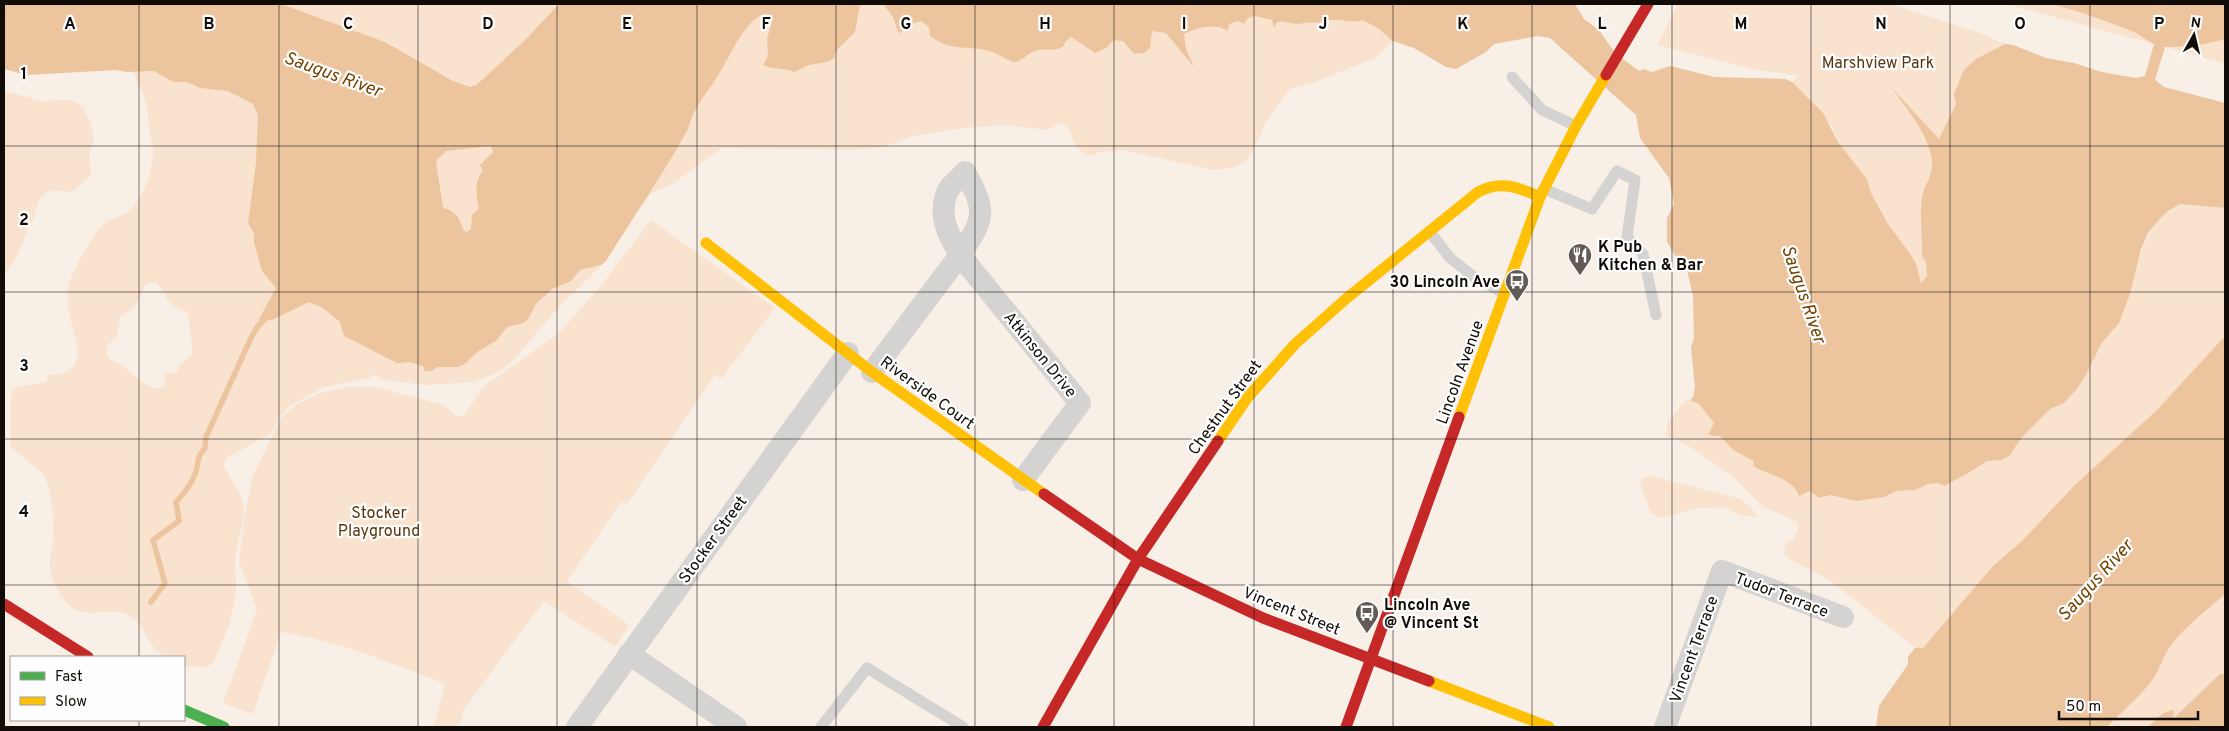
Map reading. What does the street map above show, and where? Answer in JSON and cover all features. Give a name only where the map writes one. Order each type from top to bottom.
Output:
[{"type":"street","name":"Lincoln Avenue","points":[[1346,727],[1542,193],[1576,126],[1648,4]]},
{"type":"street","name":"Chestnut Street","points":[[1043,727],[1138,559],[1224,431],[1270,371],[1295,344],[1347,298],[1478,192],[1492,184],[1509,185],[1542,193]]},
{"type":"street","name":"Riverside Court","points":[[706,243],[872,372],[1023,480],[1138,559]]},
{"type":"street","name":"Atkinson Drive","points":[[872,372],[960,255],[1080,403],[1023,480]]},
{"type":"street","name":"Stocker Street","points":[[577,727],[848,353]]},
{"type":"street","name":"Vincent Street","points":[[1138,559],[1263,618],[1549,727]]},
{"type":"street","name":"Tudor Terrace","points":[[1722,571],[1843,617]]},
{"type":"street","name":"Vincent Terrace","points":[[1665,727],[1722,571]]},
{"type":"street","points":[[4,604],[86,656]]},
{"type":"street","points":[[629,654],[736,727]]},
{"type":"street","points":[[185,710],[224,727]]},
{"type":"lane","points":[[1512,77],[1542,110],[1576,126]]},
{"type":"lane","points":[[1542,193],[1592,209],[1617,171],[1635,180],[1627,238],[1642,254],[1656,315]]},
{"type":"lane","points":[[1429,231],[1451,259],[1477,279],[1504,294]]},
{"type":"lane","points":[[821,727],[867,668],[963,727]]},
{"type":"green space","points":[[227,4],[559,4],[526,39],[476,85],[470,87],[453,81],[385,42],[295,10],[277,13]]},
{"type":"green space","points":[[694,4],[1499,4],[1457,63],[1456,69],[1446,67],[1414,48],[1393,41],[1377,57],[1310,84],[1290,89],[1265,123],[1261,135],[1248,159],[1236,167],[1214,170],[1122,150],[1101,152],[1088,156],[1077,148],[1067,126],[1060,123],[1048,130],[1004,125],[963,128],[913,136],[883,147],[851,150],[722,148],[672,184],[650,194],[606,261],[556,310],[512,362],[499,372],[473,382],[427,385],[382,380],[373,374],[370,378],[323,387],[290,406],[280,417],[271,434],[226,458],[224,466],[242,498],[244,516],[235,556],[236,587],[231,617],[213,663],[207,667],[185,666],[185,656],[165,656],[160,653],[137,622],[125,614],[117,612],[85,612],[77,610],[65,601],[58,592],[51,570],[53,513],[49,488],[43,474],[10,446],[12,391],[17,387],[46,382],[48,375],[70,370],[75,364],[77,346],[69,313],[68,289],[81,257],[91,240],[105,223],[123,215],[134,206],[146,184],[151,167],[153,149],[145,99],[133,71],[184,66],[422,157]],"holes":[[[151,282],[156,282],[172,305],[186,312],[189,319],[192,354],[180,365],[176,374],[165,372],[164,387],[155,389],[121,365],[109,359],[107,346],[117,336],[120,317],[134,308],[145,286]]]},
{"type":"green space","name":"Marshview Park","points":[[1678,4],[1890,4],[1977,32],[2046,58],[2074,63],[2101,72],[2136,78],[2145,76],[2154,44],[2006,4],[2225,4],[2225,64],[2165,47],[2155,80],[2164,87],[2225,103],[1920,283],[1916,264],[1888,224],[1871,193],[1867,179],[1838,142],[1832,127],[1811,101],[1792,82],[1798,76],[1752,69],[1657,45]]},
{"type":"green space","points":[[4,91],[42,101],[70,100],[82,106],[90,120],[94,139],[89,153],[91,175],[74,191],[52,191],[44,194],[38,202],[34,217],[18,255],[4,275]]},
{"type":"green space","points":[[2180,204],[2225,208],[2225,710],[2200,727],[1876,727],[1879,706],[1905,669],[1908,664],[1908,657],[1915,648],[1828,579],[1789,559],[1784,552],[1785,545],[1794,538],[1799,528],[1797,522],[1762,506],[1733,477],[1692,448],[1666,435],[1667,423],[1686,400],[2051,409],[2069,397],[2082,381],[2101,344],[2120,320],[2146,241],[2154,227],[2165,214]]},
{"type":"green space","name":"Stocker Playground","points":[[651,220],[775,308],[722,378],[715,375],[627,504],[621,502],[567,581],[629,625],[615,647],[544,601],[464,709],[459,727],[434,727],[445,684],[344,647],[281,632],[253,714],[223,703],[257,610],[239,562],[246,507],[253,476],[281,418],[297,404],[320,393],[348,387],[375,387],[444,405],[456,416],[464,416],[483,387],[558,334],[601,286]]},
{"type":"green space","points":[[1650,476],[1741,499],[1758,517],[1736,514],[1724,507],[1698,508],[1661,518],[1651,513],[1640,484],[1643,478]]},
{"type":"water","name":"Saugus River","points":[[4,4],[281,4],[385,42],[453,81],[470,87],[476,85],[526,39],[559,4],[860,4],[855,32],[836,51],[834,58],[827,62],[809,65],[794,72],[763,65],[768,56],[767,39],[772,21],[770,15],[759,16],[754,20],[741,35],[717,78],[698,105],[687,131],[677,148],[606,261],[601,265],[580,270],[571,281],[552,289],[536,304],[528,319],[523,323],[507,327],[497,340],[477,352],[466,363],[458,367],[438,367],[432,371],[425,371],[423,366],[409,362],[397,363],[344,336],[340,322],[323,308],[309,302],[272,320],[258,321],[276,288],[262,271],[254,242],[254,233],[248,223],[256,163],[258,115],[253,104],[228,91],[200,88],[187,82],[173,82],[154,71],[126,72],[116,70],[27,75],[4,69]],"holes":[[[491,146],[493,152],[480,165],[483,171],[477,184],[479,208],[472,215],[471,229],[467,232],[463,230],[459,218],[454,213],[443,208],[436,161],[446,151]]]},
{"type":"water","name":"Saugus River","points":[[883,4],[1575,4],[1584,19],[1599,30],[1615,53],[1639,71],[1643,69],[1652,72],[1670,66],[1714,77],[1785,79],[1792,82],[1823,113],[1838,142],[1867,179],[1871,193],[1888,224],[1916,264],[1921,283],[1927,276],[1926,262],[1922,256],[1921,205],[1932,161],[1922,131],[1891,87],[1939,139],[1956,104],[1954,94],[1964,70],[1976,59],[2005,44],[2013,45],[2046,58],[2074,63],[2101,72],[2136,78],[2145,76],[2154,44],[2124,28],[2051,4],[2225,4],[2225,39],[2181,47],[2165,47],[2155,80],[2164,87],[2225,103],[2225,208],[2180,204],[2168,211],[2158,221],[2148,233],[2141,249],[2130,294],[2119,323],[2101,344],[2086,375],[2076,390],[2064,403],[2050,409],[2022,437],[2009,456],[2001,460],[1987,461],[1944,486],[1937,483],[1928,484],[1915,490],[1896,491],[1884,497],[1857,501],[1830,495],[1819,498],[1810,491],[1799,496],[1796,490],[1786,481],[1753,466],[1754,461],[1733,450],[1720,436],[1708,435],[1714,423],[1699,404],[1690,400],[1693,397],[1695,387],[1691,347],[1694,339],[1693,296],[1687,269],[1676,257],[1667,242],[1667,218],[1674,204],[1669,178],[1640,138],[1636,115],[1550,38],[1538,36],[1494,44],[1486,52],[1456,69],[1446,67],[1414,48],[1393,41],[1379,29],[1363,20],[1330,20],[1319,23],[1298,24],[1277,22],[1274,28],[1272,20],[1255,16],[1248,18],[1244,24],[1238,21],[1229,24],[1228,31],[1218,27],[1206,27],[1184,34],[1186,49],[1194,67],[1166,33],[1152,31],[1150,48],[1144,53],[1134,54],[1123,41],[1114,40],[1106,48],[1095,53],[1071,37],[1060,48],[1034,51],[1020,61],[1014,62],[990,51],[952,46],[938,41],[930,36],[929,27],[921,21],[911,24],[900,33],[893,17]]},
{"type":"water","name":"Saugus River","points":[[2225,336],[2225,594],[2175,640],[2153,679],[2142,692],[2107,727],[1876,727],[1879,706],[1905,669],[1908,664],[1908,657],[1915,648],[1923,648],[1992,567],[2022,541],[2075,485],[2158,409]]},
{"type":"water","points":[[2220,674],[2225,674],[2225,727],[2148,727],[2166,712],[2174,710],[2173,718],[2175,717]]},
{"type":"waterway","points":[[151,602],[165,583],[153,540],[179,521],[176,502],[193,478],[199,458],[205,448],[206,437],[251,338],[258,326],[268,316]]},
{"type":"traffic: fast","points":[[185,710],[224,727]]},
{"type":"traffic: slow","points":[[1459,417],[1540,197],[1576,126],[1606,75]]},
{"type":"traffic: slow","points":[[1218,441],[1248,397],[1295,344],[1347,298],[1478,192],[1494,186],[1509,186],[1540,197]]},
{"type":"traffic: slow","points":[[706,243],[872,372],[1044,494]]},
{"type":"traffic: slow","points":[[1429,681],[1549,727]]},
{"type":"traffic: jam","points":[[1606,75],[1648,4]]},
{"type":"traffic: jam","points":[[1346,727],[1459,417]]},
{"type":"traffic: jam","points":[[1043,727],[1138,559],[1218,441]]},
{"type":"traffic: jam","points":[[1044,494],[1138,559],[1263,618],[1429,681]]},
{"type":"traffic: jam","points":[[4,604],[86,656]]},
{"type":"place","name":"K Pub Kitchen & Bar","points":[[1580,276]]},
{"type":"place","name":"30 Lincoln Ave","points":[[1517,302]]},
{"type":"place","name":"Lincoln Ave @ Vincent St","points":[[1367,634]]}]
